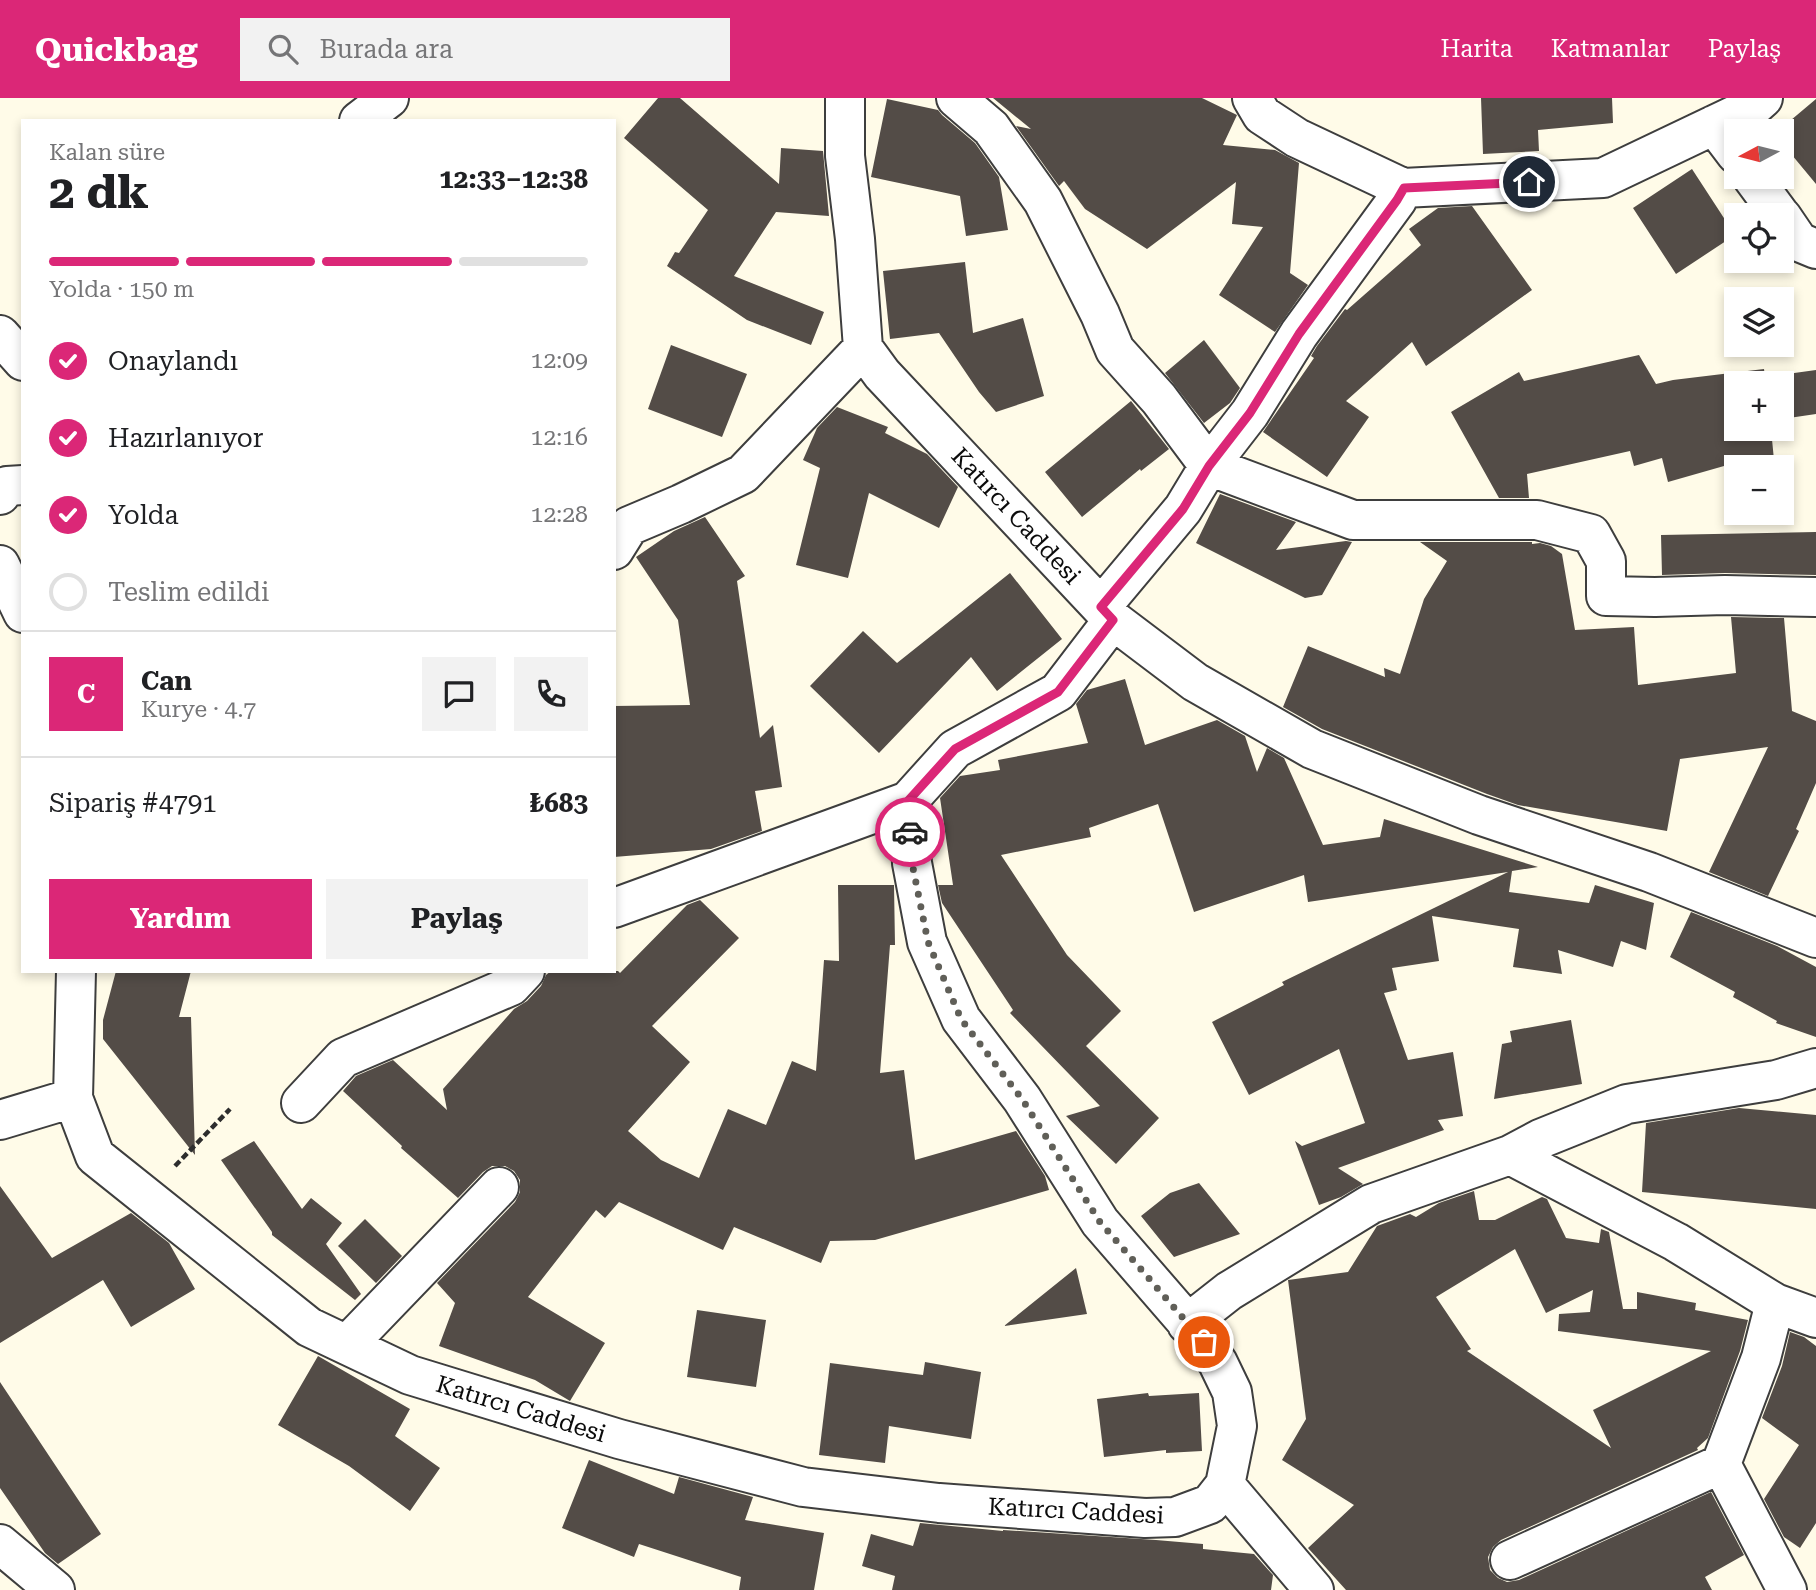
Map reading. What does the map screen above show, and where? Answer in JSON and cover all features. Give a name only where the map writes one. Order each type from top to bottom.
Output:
[{"type":"street","points":[[362,119],[389,98]]},
{"type":"street","points":[[616,547],[629,526],[743,474],[863,348],[855,239],[845,156],[845,98]]},
{"type":"street","points":[[956,98],[991,128],[1043,201],[1100,314],[1115,350],[1159,399],[1209,466],[1353,520],[1537,520],[1591,534],[1606,561],[1606,596],[1816,597]]},
{"type":"street","points":[[1252,98],[1262,115],[1297,138],[1404,188],[1603,178],[1724,140]]},
{"type":"street","points":[[1743,119],[1763,98]]},
{"type":"street","points":[[616,907],[908,801],[955,749],[1058,692],[1107,614],[1183,509],[1209,466],[1250,413],[1299,334],[1404,188]]},
{"type":"street","points":[[1794,235],[1799,242],[1816,249]]},
{"type":"street","points":[[0,335],[21,359]]},
{"type":"street","name":"Katırcı Caddesi","points":[[863,348],[881,374],[1107,614],[1195,682],[1312,749],[1479,815],[1649,872],[1816,938]]},
{"type":"street","points":[[0,495],[7,486],[21,485]]},
{"type":"street","points":[[0,565],[21,609]]},
{"type":"street","points":[[908,801],[912,863],[928,942],[961,1019],[1022,1099],[1100,1222],[1204,1342],[1218,1363],[1232,1392],[1237,1426],[1225,1485],[1314,1590]]},
{"type":"street","points":[[0,1120],[74,1098],[76,973]]},
{"type":"street","points":[[301,1103],[343,1058],[511,986],[523,973]]},
{"type":"street","points":[[1187,1324],[1229,1292],[1371,1204],[1510,1155],[1540,1139],[1627,1104],[1776,1080],[1816,1068]]},
{"type":"street","name":"Katırcı Caddesi","points":[[74,1098],[95,1156],[309,1327],[410,1375],[619,1439],[803,1487],[939,1503],[1145,1518],[1175,1517],[1210,1504],[1225,1485]]},
{"type":"street","points":[[1510,1155],[1676,1242],[1775,1303],[1816,1318]]},
{"type":"street","points":[[348,1344],[499,1187]]},
{"type":"street","points":[[1510,1560],[1721,1464],[1760,1358],[1775,1303]]},
{"type":"street","points":[[1721,1464],[1787,1590]]},
{"type":"street","points":[[0,1544],[55,1590]]},
{"type":"path","points":[[146,1197],[230,1109]]},
{"type":"building","points":[[658,98],[680,98],[779,184],[781,148],[823,151],[829,216],[776,212],[734,276],[824,312],[811,345],[747,320],[667,266],[708,210],[624,138]]},
{"type":"building","points":[[993,98],[1202,98],[1237,115],[1223,145],[1275,150],[1299,163],[1290,273],[1308,285],[1275,332],[1219,295],[1263,227],[1232,224],[1236,182],[1147,249],[1085,209],[1064,181],[1059,186],[1016,126],[1031,129]]},
{"type":"building","points":[[1481,98],[1612,98],[1613,123],[1538,130],[1539,151],[1483,154]]},
{"type":"building","points":[[887,99],[938,110],[975,143],[999,177],[1008,230],[966,236],[960,196],[871,177]]},
{"type":"building","points":[[1816,99],[1816,184],[1794,157],[1792,119]]},
{"type":"building","points":[[1692,169],[1724,218],[1724,242],[1676,274],[1633,208]]},
{"type":"building","points":[[1472,206],[1532,290],[1426,366],[1412,342],[1346,401],[1369,417],[1327,477],[1263,432],[1314,358],[1311,356],[1317,346],[1345,309],[1421,245],[1409,229],[1438,208]]},
{"type":"building","points":[[965,262],[973,333],[1023,318],[1044,396],[996,412],[939,333],[890,339],[883,271]]},
{"type":"building","points":[[1204,340],[1240,388],[1230,403],[1204,423],[1165,373]]},
{"type":"building","points":[[671,345],[747,374],[722,437],[648,409]]},
{"type":"building","points":[[1639,355],[1656,384],[1724,374],[1724,441],[1772,441],[1774,455],[1724,455],[1724,466],[1668,482],[1662,458],[1634,466],[1630,451],[1527,474],[1529,498],[1499,498],[1451,412],[1519,372],[1524,381]]},
{"type":"building","points":[[1816,370],[1816,414],[1794,417],[1794,373]]},
{"type":"building","points":[[1131,401],[1169,449],[1141,471],[1140,469],[1082,517],[1045,472]]},
{"type":"building","points":[[837,407],[888,427],[885,433],[927,454],[958,487],[939,528],[869,493],[848,578],[796,565],[820,468],[803,460],[817,428]]},
{"type":"building","points":[[1220,494],[1296,522],[1276,550],[1352,542],[1322,595],[1305,598],[1196,543]]},
{"type":"building","points":[[705,517],[745,576],[737,581],[760,738],[773,725],[782,787],[755,791],[762,831],[711,849],[616,857],[616,706],[690,705],[678,620],[636,557],[674,531]]},
{"type":"building","points":[[1816,532],[1816,575],[1662,575],[1661,535]]},
{"type":"building","points":[[1420,542],[1532,542],[1551,546],[1562,554],[1575,630],[1634,627],[1638,685],[1736,673],[1731,617],[1784,618],[1792,711],[1816,721],[1816,783],[1796,829],[1799,831],[1768,896],[1709,872],[1768,747],[1680,759],[1667,831],[1518,805],[1322,729],[1283,707],[1308,646],[1385,677],[1384,668],[1400,674],[1424,599],[1447,561]]},
{"type":"building","points":[[1010,573],[1062,639],[997,691],[971,657],[879,753],[810,686],[863,631],[897,663]]},
{"type":"building","points":[[1125,679],[1145,745],[1217,720],[1245,736],[1257,772],[1267,748],[1284,758],[1323,845],[1380,837],[1384,819],[1538,867],[1512,871],[1509,892],[1589,903],[1595,885],[1654,903],[1646,950],[1621,941],[1613,967],[1558,950],[1562,974],[1513,967],[1519,929],[1432,916],[1439,961],[1392,968],[1397,990],[1384,993],[1408,1060],[1453,1052],[1463,1116],[1438,1120],[1444,1130],[1338,1168],[1363,1184],[1341,1197],[1319,1205],[1295,1141],[1302,1146],[1365,1123],[1339,1049],[1249,1095],[1212,1022],[1284,985],[1282,982],[1508,872],[1308,902],[1304,875],[1194,912],[1158,804],[1089,828],[1091,837],[1001,855],[1067,955],[1121,1011],[1086,1046],[1159,1118],[1116,1164],[1066,1116],[1100,1106],[1010,1013],[1013,1010],[942,903],[938,885],[953,885],[940,798],[960,776],[1000,770],[998,760],[1088,743],[1076,704],[1087,690]]},
{"type":"building","points":[[838,885],[894,885],[895,945],[890,945],[880,1073],[904,1070],[915,1160],[1016,1131],[1045,1176],[1049,1190],[875,1240],[830,1241],[821,1263],[734,1227],[723,1250],[619,1202],[605,1218],[596,1210],[528,1297],[605,1343],[570,1401],[535,1380],[439,1346],[455,1303],[437,1283],[515,1202],[520,1192],[520,1180],[514,1171],[505,1166],[492,1166],[458,1198],[401,1148],[402,1146],[343,1091],[356,1076],[393,1060],[447,1110],[443,1089],[514,1009],[527,1001],[541,986],[546,975],[616,971],[620,973],[687,905],[700,900],[739,938],[652,1026],[690,1062],[628,1131],[661,1160],[699,1178],[728,1109],[766,1125],[792,1061],[816,1071],[824,960],[839,961]]},
{"type":"building","points":[[1691,912],[1777,946],[1816,967],[1816,1037],[1776,1023],[1777,1021],[1733,997],[1735,992],[1670,957]]},
{"type":"building","points":[[115,973],[190,973],[179,1017],[191,1017],[195,1155],[103,1039],[103,1020]]},
{"type":"building","points":[[1571,1020],[1582,1084],[1494,1099],[1502,1044],[1512,1042],[1510,1031]]},
{"type":"building","points":[[1739,1108],[1816,1115],[1816,1209],[1642,1192],[1646,1123]]},
{"type":"building","points":[[254,1141],[302,1209],[311,1198],[342,1223],[326,1244],[361,1294],[355,1300],[272,1235],[221,1160]]},
{"type":"building","points":[[1199,1183],[1240,1234],[1174,1257],[1141,1216],[1170,1193]]},
{"type":"building","points":[[0,1186],[52,1258],[131,1213],[169,1243],[195,1289],[131,1327],[103,1280],[0,1343]]},
{"type":"building","points":[[1474,1191],[1479,1220],[1495,1220],[1542,1197],[1547,1199],[1566,1238],[1599,1243],[1601,1229],[1609,1232],[1623,1309],[1637,1309],[1637,1292],[1696,1303],[1695,1310],[1748,1320],[1740,1351],[1708,1438],[1698,1450],[1501,1540],[1493,1547],[1488,1557],[1490,1570],[1498,1578],[1507,1582],[1519,1580],[1711,1492],[1744,1555],[1705,1577],[1712,1590],[1346,1590],[1308,1548],[1354,1505],[1282,1460],[1306,1419],[1288,1280],[1348,1272],[1377,1226],[1410,1214],[1416,1217],[1439,1203]],"holes":[[[1515,1249],[1546,1313],[1593,1290],[1590,1312],[1559,1314],[1558,1331],[1711,1351],[1593,1410],[1611,1448],[1467,1351],[1471,1349],[1436,1297]]]},
{"type":"building","points":[[365,1219],[402,1256],[376,1283],[338,1246]]},
{"type":"building","points":[[1076,1268],[1087,1314],[1004,1326]]},
{"type":"building","points":[[697,1310],[766,1320],[756,1387],[687,1377]]},
{"type":"building","points":[[1790,1332],[1804,1337],[1816,1346],[1816,1523],[1800,1548],[1784,1537],[1764,1499],[1799,1445],[1762,1418],[1782,1366]]},
{"type":"building","points":[[318,1356],[410,1409],[395,1436],[440,1468],[410,1511],[349,1466],[278,1425]]},
{"type":"building","points":[[925,1362],[981,1372],[971,1439],[889,1426],[885,1463],[819,1455],[830,1363],[923,1375]]},
{"type":"building","points":[[0,1382],[101,1534],[58,1564],[45,1553],[0,1488]]},
{"type":"building","points":[[1148,1393],[1149,1396],[1199,1393],[1202,1451],[1166,1453],[1166,1450],[1104,1457],[1097,1399]]},
{"type":"building","points":[[589,1460],[674,1494],[679,1477],[753,1497],[745,1520],[824,1533],[814,1590],[739,1590],[741,1577],[639,1544],[634,1557],[562,1528]]},
{"type":"building","points":[[920,1523],[1203,1544],[1203,1549],[1254,1554],[1273,1575],[1271,1590],[892,1590],[895,1576],[862,1566],[871,1534],[913,1546]]},
{"type":"way so far","points":[[910,832],[912,863],[928,942],[961,1019],[1022,1099],[1100,1222],[1204,1342]]},
{"type":"route","points":[[910,832],[908,801],[955,749],[1058,692],[1113,620],[1101,607],[1183,509],[1209,466],[1250,413],[1299,334],[1404,188],[1529,182]]}]
